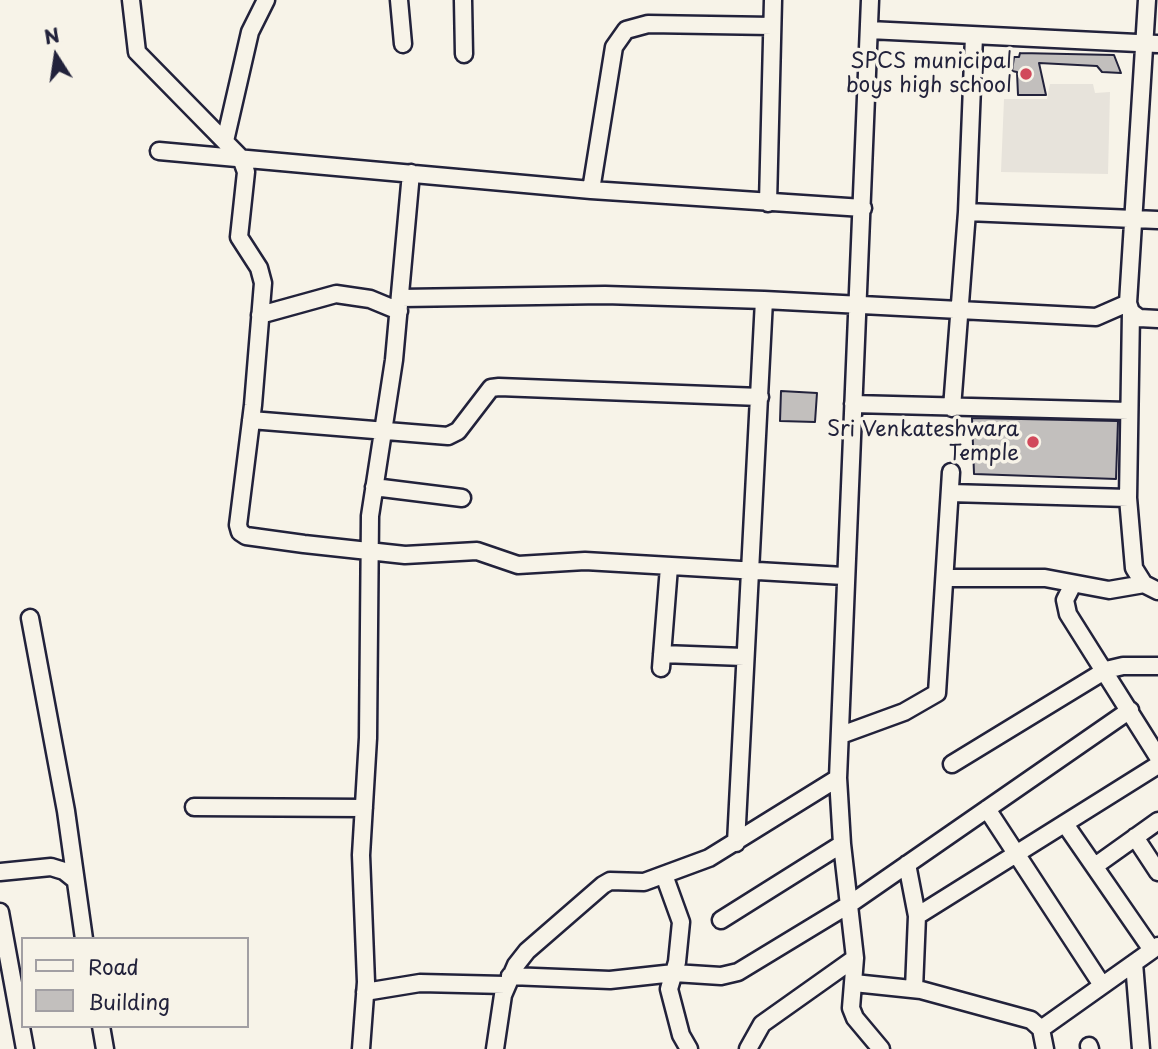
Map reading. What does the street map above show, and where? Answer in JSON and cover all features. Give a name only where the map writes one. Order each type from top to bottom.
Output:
[{"type":"street","points":[[131,0],[137,52],[242,158],[247,188],[239,237],[262,276],[251,420],[238,524],[240,532],[258,538],[416,555],[477,551],[518,565],[585,561],[844,576]]},
{"type":"street","points":[[225,141],[250,32],[266,0]]},
{"type":"street","points":[[399,0],[403,44]]},
{"type":"street","points":[[463,0],[464,54]]},
{"type":"street","points":[[768,202],[773,0]]},
{"type":"street","points":[[870,0],[863,208],[844,576],[838,778],[842,844],[855,958],[852,1012],[881,1049]]},
{"type":"street","points":[[1147,0],[1151,44],[1133,220],[1128,498],[1134,568],[1151,588]]},
{"type":"street","points":[[592,190],[614,47],[626,30],[648,24],[772,26]]},
{"type":"street","points":[[869,30],[1151,44]]},
{"type":"street","points":[[952,408],[957,309],[967,212],[974,36]]},
{"type":"street","points":[[159,151],[592,190],[863,208]]},
{"type":"street","points":[[361,1049],[365,992],[361,867],[369,551],[374,487],[400,304],[411,173]]},
{"type":"street","points":[[967,212],[1158,220]]},
{"type":"street","points":[[260,315],[337,294],[400,304],[612,295],[1096,317],[1130,307]]},
{"type":"street","points":[[736,843],[764,300]]},
{"type":"street","points":[[1130,307],[1139,318],[1158,318]]},
{"type":"street","points":[[251,420],[453,435],[485,394],[491,388],[499,387],[760,397]]},
{"type":"street","points":[[853,404],[1129,411]]},
{"type":"street","points":[[841,735],[904,712],[937,693],[951,472]]},
{"type":"street","points":[[374,487],[462,498]]},
{"type":"street","points":[[950,493],[1128,498]]},
{"type":"street","points":[[669,567],[662,661],[744,657]]},
{"type":"street","points":[[946,578],[1045,578],[1109,590],[1151,588]]},
{"type":"street","points":[[1073,584],[1065,606],[1130,710],[1153,740],[1158,757]]},
{"type":"street","points":[[30,618],[66,811],[84,937]]},
{"type":"street","points":[[952,764],[1106,670],[1123,666],[1158,666]]},
{"type":"street","points":[[365,992],[420,982],[610,980],[674,973],[721,976],[738,972],[850,904],[1130,710]]},
{"type":"street","points":[[917,916],[1158,765]]},
{"type":"street","points":[[495,1049],[508,980],[527,951],[603,885],[610,881],[644,882],[709,858],[838,778]]},
{"type":"street","points":[[194,807],[364,808]]},
{"type":"street","points":[[987,809],[1102,985]]},
{"type":"street","points":[[1095,866],[1158,821]]},
{"type":"street","points":[[1041,1029],[1155,948],[1065,824]]},
{"type":"street","points":[[1135,837],[1158,872]]},
{"type":"street","points":[[721,920],[842,844]]},
{"type":"street","points":[[907,864],[917,916],[914,989]]},
{"type":"street","points":[[0,872],[51,867],[64,871],[74,879]]},
{"type":"street","points":[[664,875],[680,914],[670,996],[681,1035],[689,1049]]},
{"type":"street","points":[[0,912],[21,1027]]},
{"type":"street","points":[[748,1049],[762,1024],[855,958]]},
{"type":"street","points":[[1134,963],[1141,1049]]},
{"type":"street","points":[[854,982],[914,989],[1031,1020],[1041,1029],[1045,1049]]},
{"type":"street","points":[[21,1028],[25,1049]]},
{"type":"street","points":[[101,1028],[105,1049]]},
{"type":"shaded area","points":[[1050,84],[1093,84],[1095,93],[1110,92],[1108,174],[1001,172],[1004,99],[1047,99]]},
{"type":"building","name":"SPCS municipal boys high school","points":[[1020,53],[1114,55],[1121,73],[1102,72],[1097,66],[1039,63],[1046,95],[1018,95],[1017,72],[1012,71],[1014,57],[1019,57]]},
{"type":"building","points":[[781,391],[817,393],[815,422],[780,421]]},
{"type":"building","points":[[972,418],[1118,421],[1116,479],[974,474]]},
{"type":"place","name":"SPCS municipal boys high school","points":[[1026,74]]},
{"type":"place","name":"Sri Venkateshwara Temple","points":[[1033,442]]}]
